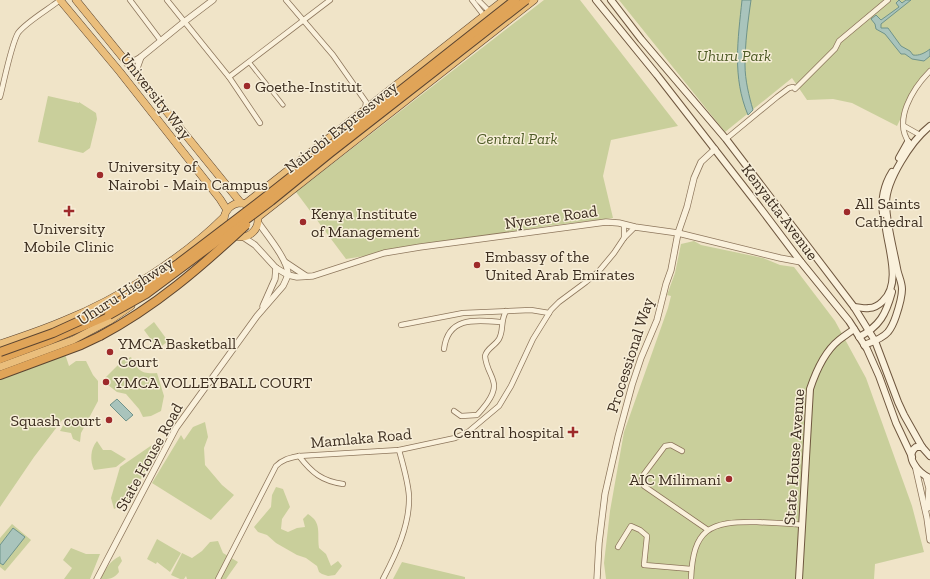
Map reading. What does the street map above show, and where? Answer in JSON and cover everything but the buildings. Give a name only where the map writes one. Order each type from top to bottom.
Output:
[{"type":"highway","name":"University Way","points":[[60,0],[120,72],[226,214]]},
{"type":"highway","name":"University Way","points":[[76,0],[243,204]]},
{"type":"highway","points":[[243,204],[504,0]]},
{"type":"highway","name":"Nairobi Expressway","points":[[0,350],[53,333],[115,304],[148,286],[262,199],[515,0]]},
{"type":"highway","name":"Nairobi Expressway","points":[[0,359],[98,320],[146,294],[271,201],[526,0]]},
{"type":"highway","points":[[258,219],[534,0]]},
{"type":"highway","points":[[0,375],[81,345],[100,336],[137,314],[172,290],[225,245],[271,201]]},
{"type":"highway","points":[[236,204],[243,204],[253,208],[258,219],[257,226],[252,234],[241,237],[228,231],[226,226],[226,214],[236,204]]},
{"type":"highway","name":"Uhuru Highway","points":[[0,344],[64,321],[99,304],[162,267],[195,242],[226,214]]},
{"type":"highway","name":"Uhuru Highway","points":[[0,367],[72,340],[109,321],[226,240],[241,237]]},
{"type":"main road","name":"Kenyatta Avenue","points":[[596,0],[715,149],[801,262],[837,305],[854,329],[879,376],[896,423],[915,465]]},
{"type":"main road","name":"Kenyatta Avenue","points":[[611,0],[726,139],[854,307],[875,341],[900,406],[922,447],[930,456]]},
{"type":"main road","points":[[669,91],[679,83]]},
{"type":"main road","points":[[854,307],[871,308],[878,306],[887,297],[893,279],[882,206],[886,183],[910,144],[930,126]]},
{"type":"main road","points":[[864,346],[881,338],[888,332],[893,325],[901,300],[902,287],[888,223],[886,204],[887,193],[910,144]]},
{"type":"main road","points":[[859,337],[875,327],[885,313],[898,274]]},
{"type":"main road","name":"State House Avenue","points":[[799,579],[810,388],[826,354],[854,329]]},
{"type":"main road","points":[[885,393],[893,390]]},
{"type":"main road","points":[[912,457],[914,448],[918,446],[922,447]]},
{"type":"main road","points":[[915,465],[929,477]]},
{"type":"street","points":[[0,97],[14,42],[18,33],[60,0]]},
{"type":"street","points":[[130,0],[161,41]]},
{"type":"street","points":[[167,0],[229,78],[260,123]]},
{"type":"street","points":[[126,61],[136,60],[141,57],[213,0]]},
{"type":"street","points":[[286,0],[341,67],[366,102],[365,110]]},
{"type":"street","points":[[229,78],[330,0]]},
{"type":"street","points":[[472,0],[482,13],[487,14]]},
{"type":"street","points":[[478,0],[487,14]]},
{"type":"street","points":[[726,139],[789,88],[794,88],[835,49],[839,41],[888,0]]},
{"type":"street","points":[[137,75],[137,68],[141,57]]},
{"type":"street","points":[[248,62],[283,106]]},
{"type":"street","points":[[910,144],[904,131],[904,120],[908,102],[916,87],[930,71]]},
{"type":"street","points":[[904,126],[920,135]]},
{"type":"street","name":"Processional Way","points":[[597,579],[599,543],[605,494],[632,385],[641,358],[657,320],[671,270],[678,233],[687,207],[697,169],[704,158],[715,149]]},
{"type":"street","points":[[258,219],[285,262],[288,275]]},
{"type":"street","name":"Nyerere Road","points":[[288,275],[297,277],[313,276],[384,253],[420,247],[606,222],[678,233],[801,262]]},
{"type":"street","points":[[624,225],[624,238]]},
{"type":"street","name":"Mamlaka Road","points":[[218,579],[276,466],[287,458],[399,450],[442,441],[463,435],[494,411],[511,386],[533,339],[549,313],[559,302],[599,271],[624,238],[635,227]]},
{"type":"street","points":[[241,237],[259,248],[276,268],[288,275]]},
{"type":"street","points":[[285,262],[306,276]]},
{"type":"street","name":"State House Road","points":[[260,313],[275,279],[276,268]]},
{"type":"street","name":"State House Road","points":[[97,579],[176,428],[260,313],[283,286],[288,275]]},
{"type":"street","points":[[283,286],[297,277]]},
{"type":"street","points":[[401,325],[463,313],[531,310],[549,313]]},
{"type":"street","points":[[454,411],[461,416],[477,415],[492,395],[494,381],[484,356],[500,338],[501,322],[506,311]]},
{"type":"street","points":[[444,349],[451,329],[459,324],[475,320],[501,322]]},
{"type":"street","points":[[682,451],[671,445],[665,446],[644,474],[642,482],[644,486],[708,530]]},
{"type":"street","points":[[383,579],[392,562],[403,533],[408,506],[408,488],[399,450]]},
{"type":"street","points":[[299,456],[316,475],[332,482],[343,484]]},
{"type":"street","points":[[915,465],[927,518],[930,540]]},
{"type":"street","points":[[927,518],[929,477]]},
{"type":"street","points":[[691,579],[693,553],[703,534],[714,526],[728,522],[788,523],[802,525]]},
{"type":"street","points":[[618,546],[631,526],[640,530],[647,536],[644,565],[691,569]]},
{"type":"green space","name":"Central Park","points":[[544,0],[580,0],[678,126],[611,140],[603,176],[613,218],[547,226],[346,259],[296,192]]},
{"type":"green space","name":"Uhuru Park","points":[[619,0],[930,0],[930,72],[910,99],[897,126],[852,103],[833,99],[807,100],[792,78],[725,132]]},
{"type":"green space","points":[[48,96],[79,102],[96,113],[97,119],[90,148],[83,153],[38,142]]},
{"type":"green space","points":[[694,241],[701,245],[763,258],[780,265],[794,267],[835,321],[866,378],[912,506],[924,552],[875,564],[874,579],[606,579],[604,563],[610,511],[624,432],[668,308],[671,296],[667,295],[675,273],[681,244]]},
{"type":"green space","points":[[154,322],[168,341],[158,349],[144,330]]},
{"type":"green space","points":[[65,354],[69,366],[76,361],[86,361],[93,375],[98,381],[98,401],[81,433],[80,442],[73,439],[71,433],[60,431],[65,422],[63,419],[34,457],[0,507],[0,378]]},
{"type":"green space","points":[[131,357],[141,371],[147,373],[157,373],[164,396],[161,411],[151,416],[143,417],[139,409],[126,394],[117,392],[108,385],[105,385],[104,379],[106,379],[105,378],[123,360]]},
{"type":"green space","points":[[205,422],[208,437],[204,448],[205,465],[222,485],[234,495],[211,520],[152,483],[181,435],[184,440],[193,427]]},
{"type":"green space","points":[[97,441],[103,450],[111,450],[126,459],[116,467],[94,470],[91,455]]},
{"type":"green space","points":[[152,445],[157,446],[153,459],[127,502],[114,509],[111,498],[120,467]]},
{"type":"green space","points":[[276,487],[283,489],[290,507],[282,519],[281,529],[288,532],[297,528],[305,527],[303,519],[308,514],[312,517],[318,528],[319,548],[326,554],[331,566],[338,561],[342,566],[335,575],[328,576],[322,574],[319,572],[317,566],[306,558],[297,555],[276,543],[267,535],[258,532],[254,527],[271,507],[272,495]]},
{"type":"green space","points":[[12,524],[31,540],[5,571],[0,567],[0,538]]},
{"type":"green space","points":[[157,539],[181,553],[170,572],[157,562],[156,564],[147,559]]},
{"type":"green space","points":[[218,541],[223,553],[238,562],[226,579],[187,579],[186,576],[184,579],[180,579],[171,575],[182,553],[192,558],[202,551],[210,542]]},
{"type":"green space","points":[[71,548],[86,554],[100,554],[90,579],[64,579],[72,568],[63,560]]},
{"type":"green space","points":[[120,556],[122,561],[118,567],[119,572],[111,578],[101,579],[108,566],[113,560]]},
{"type":"green space","points":[[402,562],[465,577],[465,579],[393,579]]},
{"type":"water","points":[[742,0],[751,0],[746,40],[745,71],[746,82],[753,110],[748,115],[743,101],[738,72],[738,44]]},
{"type":"water","points":[[899,0],[902,3],[906,0],[911,0],[881,24],[881,28],[888,28],[901,46],[910,51],[913,55],[922,54],[930,49],[930,56],[924,61],[912,59],[905,54],[901,54],[885,34],[876,29],[875,24],[871,19],[876,15],[881,20],[899,7],[896,3]]},
{"type":"water","points":[[117,399],[133,415],[126,421],[110,405]]},
{"type":"water","points":[[13,528],[25,537],[3,565],[0,563],[0,545]]},
{"type":"place","name":"Goethe-Institut","points":[[247,86]]},
{"type":"place","name":"University of Nairobi - Main Campus","points":[[100,175]]},
{"type":"place","name":"University Mobile Clinic","points":[[69,211]]},
{"type":"place","name":"All Saints Cathedral","points":[[847,212]]},
{"type":"place","name":"Kenya Institute of Management","points":[[303,222]]},
{"type":"place","name":"Embassy of the United Arab Emirates","points":[[477,265]]},
{"type":"place","name":"YMCA Basketball Court","points":[[110,352]]},
{"type":"place","name":"YMCA VOLLEYBALL COURT","points":[[106,382]]},
{"type":"place","name":"Squash court","points":[[109,420]]},
{"type":"place","name":"Central hospital","points":[[573,432]]},
{"type":"place","name":"AIC Milimani","points":[[729,479]]}]
